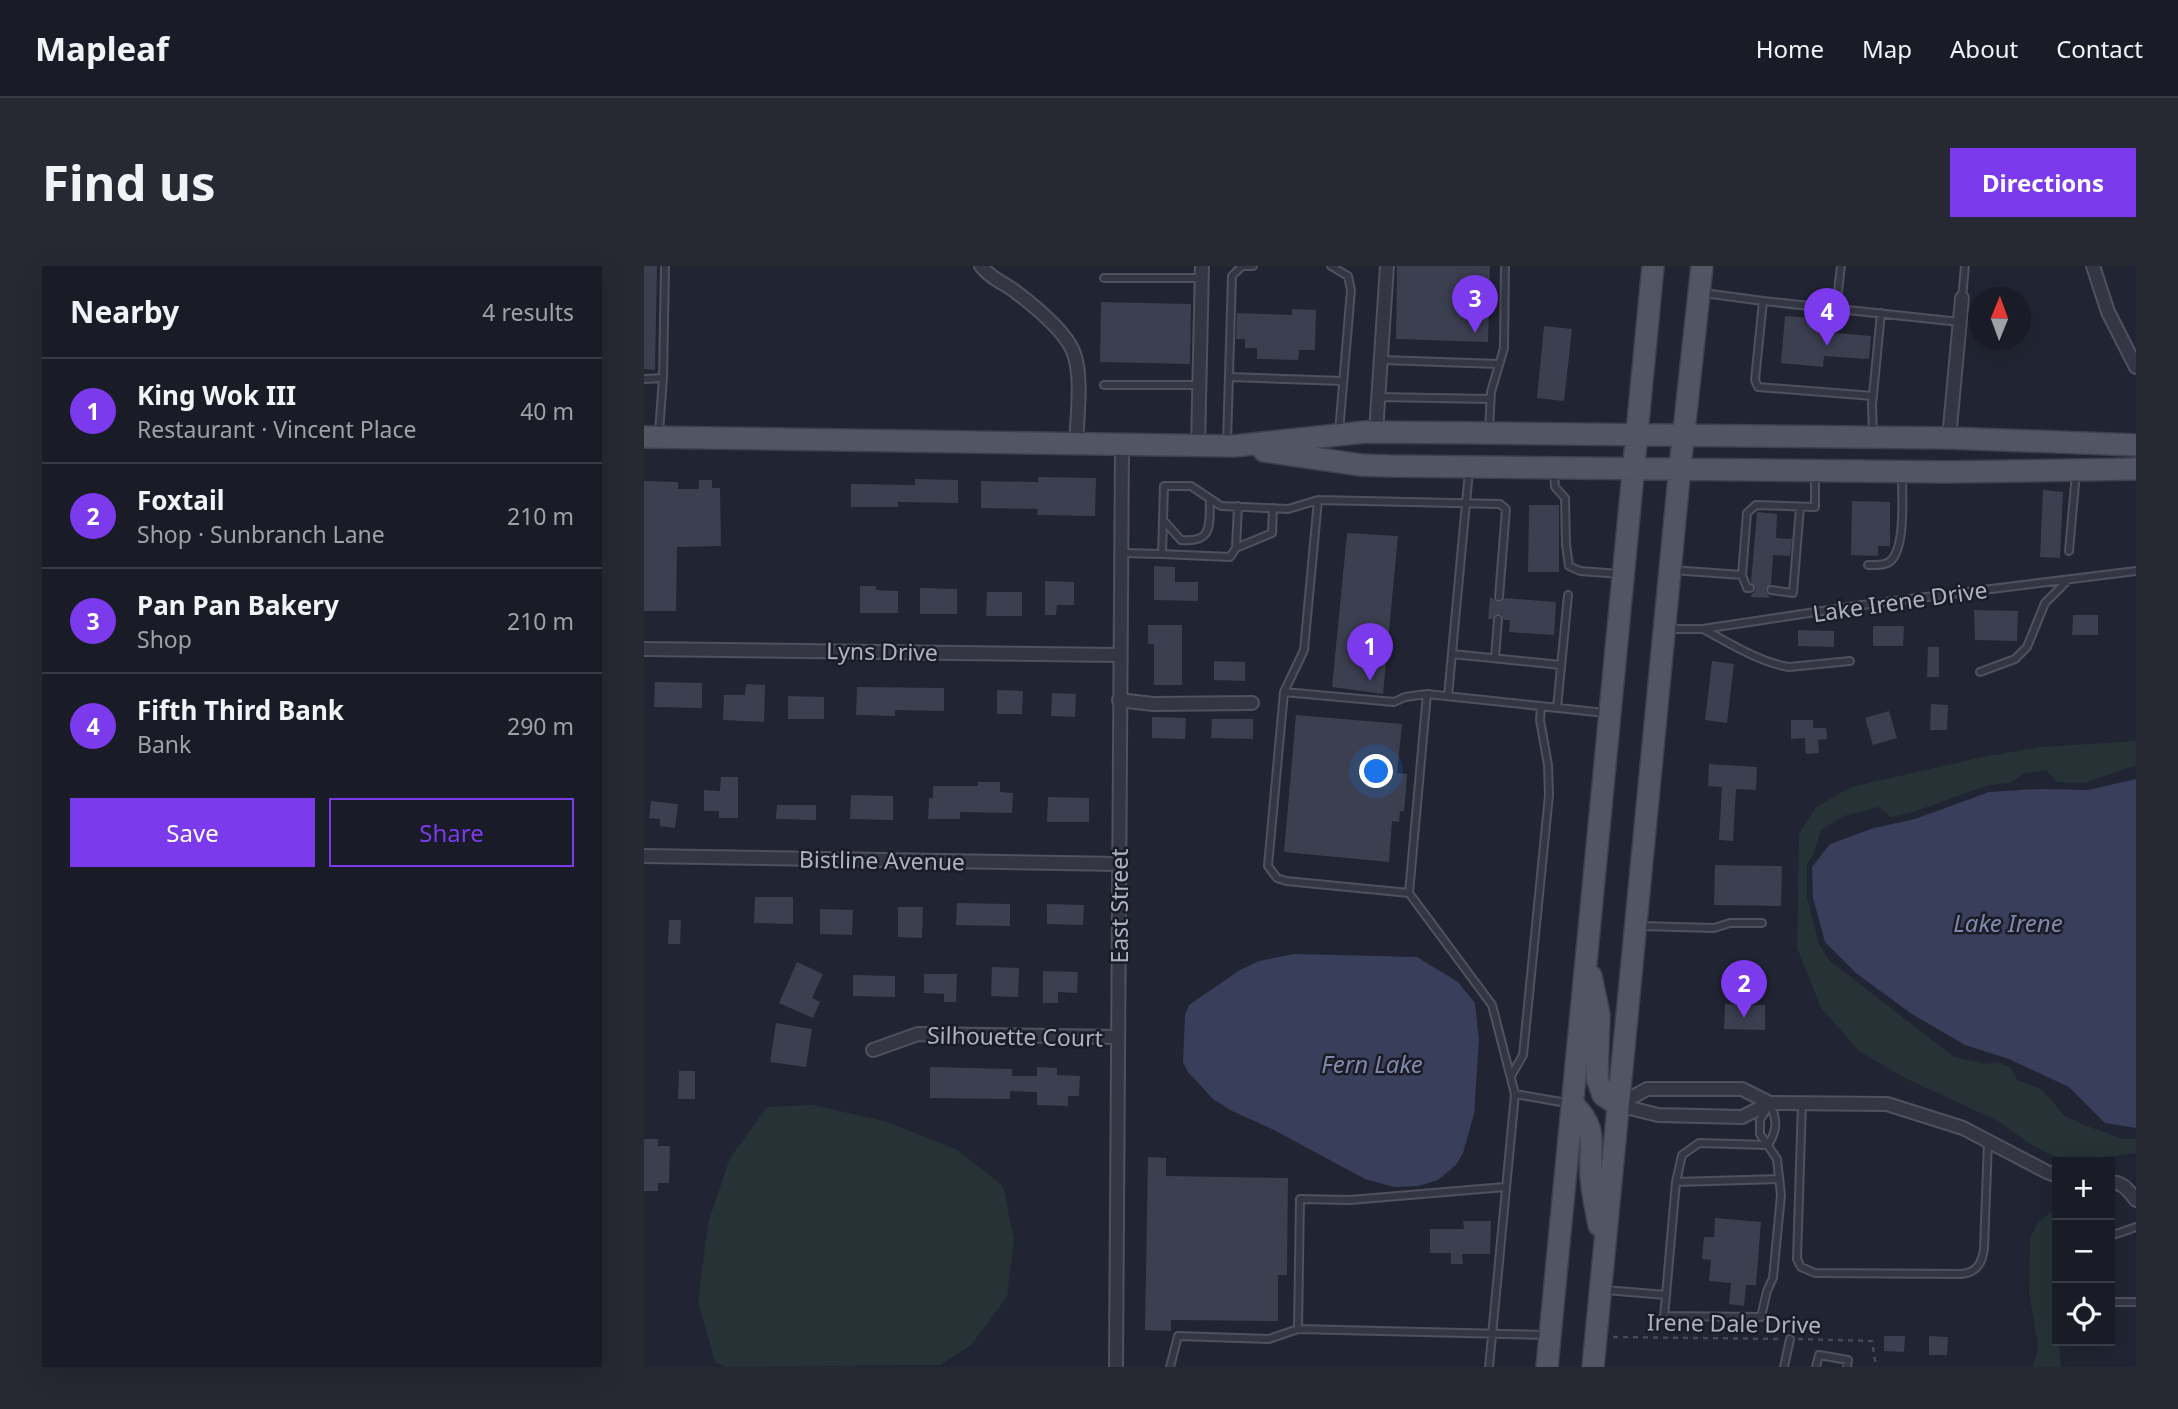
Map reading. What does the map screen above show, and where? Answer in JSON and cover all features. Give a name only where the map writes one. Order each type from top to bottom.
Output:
[{"type":"main road","points":[[1547,1367],[1653,266]]},
{"type":"main road","points":[[1593,1367],[1683,434],[1702,266]]},
{"type":"main road","points":[[651,437],[1231,446],[1376,432],[1949,438],[2136,445]]},
{"type":"main road","points":[[1231,446],[1361,465],[1902,471],[2136,469]]},
{"type":"main road","points":[[1587,953],[1599,1015],[1597,1078],[1603,1095],[1618,1105]]},
{"type":"main road","points":[[1572,1104],[1582,1112],[1592,1134],[1591,1175],[1603,1255]]},
{"type":"street","points":[[981,266],[985,272],[1015,291],[1055,326],[1073,350],[1077,373],[1076,444]]},
{"type":"street","points":[[1376,432],[1387,266]]},
{"type":"street","points":[[2093,266],[2108,312],[2136,367]]},
{"type":"street","points":[[1198,446],[1201,272]]},
{"type":"street","points":[[1949,438],[1962,298]]},
{"type":"street","name":"East Street","points":[[1116,1367],[1122,444]]},
{"type":"street","name":"Lyns Drive","points":[[644,649],[1120,655]]},
{"type":"street","points":[[1119,700],[1153,704],[1252,703]]},
{"type":"street","name":"Bistline Avenue","points":[[644,856],[1119,864]]},
{"type":"street","name":"Silhouette Court","points":[[873,1050],[918,1034],[1118,1037]]},
{"type":"street","points":[[1618,1105],[1647,1089],[1742,1089],[1770,1103]]},
{"type":"street","points":[[1618,1105],[1658,1115],[1742,1117],[1770,1103],[1887,1104],[1963,1128],[2052,1174]]},
{"type":"street","points":[[2115,1182],[2127,1188],[2136,1200]]},
{"type":"lane","points":[[651,437],[663,378],[665,266]]},
{"type":"lane","points":[[1231,446],[1233,276],[1242,266],[1253,266]]},
{"type":"lane","points":[[1331,266],[1348,276],[1351,290],[1338,435]]},
{"type":"lane","points":[[1489,433],[1490,399],[1504,348],[1505,266]]},
{"type":"lane","points":[[1836,309],[1841,266]]},
{"type":"lane","points":[[1962,298],[1965,266]]},
{"type":"lane","points":[[1104,278],[1201,272]]},
{"type":"lane","points":[[1699,292],[1960,322]]},
{"type":"lane","points":[[1763,300],[1755,380],[1758,387],[1872,396]]},
{"type":"lane","points":[[1873,437],[1872,396],[1881,313]]},
{"type":"lane","points":[[1381,360],[1499,364]]},
{"type":"lane","points":[[1231,377],[1343,381]]},
{"type":"lane","points":[[644,379],[663,378]]},
{"type":"lane","points":[[1104,385],[1199,385]]},
{"type":"lane","points":[[1378,397],[1490,399]]},
{"type":"lane","points":[[1448,696],[1469,467]]},
{"type":"lane","points":[[1553,467],[1555,487],[1565,498],[1569,566],[1580,571],[1623,575]]},
{"type":"lane","points":[[2070,551],[2076,469]]},
{"type":"lane","points":[[1750,588],[1747,588],[1742,575],[1747,513],[1756,505],[1815,507],[1815,470]]},
{"type":"lane","points":[[1868,565],[1884,565],[1890,562],[1897,551],[1901,525],[1902,471]]},
{"type":"lane","points":[[1162,554],[1164,486],[1191,486],[1221,506],[1287,509],[1318,500],[1500,504],[1506,509],[1499,597]]},
{"type":"lane","points":[[1163,520],[1181,540],[1195,541],[1202,538],[1209,528],[1210,499]]},
{"type":"lane","points":[[1318,500],[1304,650],[1284,692],[1267,858],[1271,873],[1286,881],[1409,893]]},
{"type":"lane","points":[[1121,553],[1230,557],[1236,548],[1238,506]]},
{"type":"lane","points":[[1770,590],[1793,593],[1800,507]]},
{"type":"lane","points":[[1236,548],[1272,533],[1273,508]]},
{"type":"lane","points":[[1670,569],[1742,575]]},
{"type":"lane","name":"Lake Irene Drive","points":[[1665,629],[1703,629],[1852,606],[2136,571]]},
{"type":"lane","points":[[1980,672],[2015,659],[2027,647],[2045,603],[2069,579]]},
{"type":"lane","points":[[1557,708],[1568,595]]},
{"type":"lane","points":[[1495,658],[1498,619]]},
{"type":"lane","points":[[1703,629],[1782,666],[1850,661]]},
{"type":"lane","points":[[1451,654],[1562,665]]},
{"type":"lane","points":[[1284,692],[1394,702],[1405,697],[1427,694],[1610,714]]},
{"type":"lane","points":[[1427,694],[1409,893],[1492,1005],[1515,1094],[1489,1367]]},
{"type":"lane","points":[[1511,1076],[1523,1055],[1549,795],[1548,765],[1540,720],[1541,706]]},
{"type":"lane","points":[[1636,926],[1714,928],[1730,923],[1762,923]]},
{"type":"lane","points":[[1515,1094],[1572,1104]]},
{"type":"lane","points":[[1768,1145],[1776,1132],[1776,1119],[1770,1103]]},
{"type":"lane","points":[[1768,1145],[1699,1143],[1682,1154],[1676,1182],[1664,1316],[1761,1317],[1773,1278],[1781,1195],[1777,1159],[1768,1145],[1760,1134],[1760,1120],[1770,1103]]},
{"type":"lane","points":[[1802,1103],[1797,1258],[1801,1267],[1815,1273],[1962,1274],[1970,1273],[1978,1267],[1984,1249],[1988,1141]]},
{"type":"lane","points":[[1676,1182],[1779,1179]]},
{"type":"lane","points":[[1298,1329],[1300,1199],[1350,1200],[1505,1187]]},
{"type":"lane","points":[[2115,1234],[2136,1227]]},
{"type":"lane","points":[[1600,1289],[1619,1293],[1666,1295]]},
{"type":"lane","points":[[2115,1302],[2136,1302]]},
{"type":"lane","points":[[1170,1367],[1178,1336],[1269,1339],[1298,1329],[1550,1335]]},
{"type":"lane","points":[[1784,1367],[1790,1339]]},
{"type":"lane","points":[[1816,1367],[1819,1355],[1848,1360],[1847,1367]]},
{"type":"path","name":"Irene Dale Drive","points":[[1595,1336],[1872,1340],[1876,1367]]},
{"type":"shaded area","points":[[2136,741],[2136,765],[2085,783],[2057,782],[2046,770],[2024,773],[2011,783],[1989,785],[1913,812],[1891,817],[1879,807],[1844,816],[1821,830],[1813,855],[1807,864],[1807,898],[1819,944],[1829,960],[1954,1057],[1986,1064],[1996,1062],[2010,1067],[2017,1080],[2041,1089],[2065,1116],[2123,1139],[2136,1139],[2136,1153],[2104,1157],[2056,1157],[2027,1142],[1998,1121],[1905,1078],[1859,1051],[1821,1008],[1797,948],[1799,834],[1816,807],[1851,787],[1983,757],[2041,747]]},
{"type":"shaded area","points":[[812,1105],[884,1121],[956,1149],[1003,1186],[1014,1240],[1007,1297],[971,1345],[940,1365],[726,1367],[715,1362],[698,1301],[708,1223],[730,1158],[767,1107]]},
{"type":"shaded area","points":[[2052,1211],[2052,1346],[2059,1346],[2061,1367],[2033,1367],[2038,1346],[2029,1293],[2030,1237],[2038,1223]]},
{"type":"water","name":"Lake Irene","points":[[2136,779],[2136,1128],[2105,1123],[2069,1087],[2009,1059],[1965,1045],[1912,1014],[1857,974],[1825,942],[1813,898],[1812,867],[1830,844],[1874,828],[1915,819],[1989,792],[2088,790]]},
{"type":"water","name":"Fern Lake","points":[[1294,954],[1417,957],[1458,982],[1475,1003],[1479,1040],[1474,1114],[1463,1153],[1456,1165],[1438,1180],[1418,1186],[1394,1187],[1365,1179],[1274,1130],[1232,1111],[1213,1099],[1188,1072],[1183,1062],[1185,1015],[1189,1005],[1240,970],[1259,961]]},
{"type":"building","points":[[644,266],[657,266],[655,370],[644,369]]},
{"type":"building","points":[[1397,266],[1490,266],[1488,342],[1396,339]]},
{"type":"building","points":[[1101,302],[1191,304],[1190,364],[1100,362]]},
{"type":"building","points":[[1292,309],[1316,310],[1315,350],[1299,350],[1298,360],[1257,359],[1257,348],[1245,348],[1245,339],[1236,339],[1237,313],[1292,315]]},
{"type":"building","points":[[1785,316],[1826,319],[1825,332],[1871,336],[1869,359],[1824,356],[1823,367],[1781,363]]},
{"type":"building","points":[[1544,326],[1572,329],[1564,401],[1537,398]]},
{"type":"building","points":[[1038,477],[1096,478],[1095,516],[1037,515],[1038,509],[981,508],[981,481],[1038,482]]},
{"type":"building","points":[[915,479],[958,480],[958,503],[898,502],[898,507],[851,507],[851,484],[915,485]]},
{"type":"building","points":[[699,480],[712,480],[712,488],[720,488],[721,546],[677,547],[676,611],[644,611],[644,481],[678,482],[678,489],[699,489]]},
{"type":"building","points":[[2043,490],[2063,492],[2060,558],[2040,557]]},
{"type":"building","points":[[1852,501],[1890,502],[1890,546],[1878,546],[1878,556],[1851,555]]},
{"type":"building","points":[[1529,505],[1559,505],[1559,572],[1528,572]]},
{"type":"building","points":[[1757,512],[1777,514],[1776,538],[1792,539],[1790,556],[1773,555],[1771,584],[1765,590],[1770,598],[1750,597],[1756,589],[1751,582]]},
{"type":"building","points":[[1347,533],[1398,536],[1383,694],[1332,687]]},
{"type":"building","points":[[1154,566],[1175,567],[1175,582],[1198,582],[1198,601],[1154,600]]},
{"type":"building","points":[[1045,581],[1074,582],[1074,605],[1057,605],[1056,615],[1045,615]]},
{"type":"building","points":[[860,586],[898,591],[898,613],[860,613]]},
{"type":"building","points":[[920,588],[957,589],[957,614],[920,614]]},
{"type":"building","points":[[987,592],[1022,592],[1022,616],[986,616]]},
{"type":"building","points":[[1490,597],[1499,603],[1505,598],[1556,602],[1554,635],[1509,632],[1510,620],[1504,620],[1501,614],[1488,619]]},
{"type":"building","points":[[1974,610],[2018,611],[2017,641],[1975,640]]},
{"type":"building","points":[[2073,615],[2098,615],[2098,635],[2072,635]]},
{"type":"building","points":[[1148,625],[1182,625],[1182,685],[1154,685],[1154,644],[1148,644]]},
{"type":"building","points":[[1873,626],[1904,626],[1903,646],[1873,646]]},
{"type":"building","points":[[1798,630],[1834,631],[1834,647],[1798,646]]},
{"type":"building","points":[[1928,647],[1939,647],[1939,677],[1927,677]]},
{"type":"building","points":[[1214,661],[1245,662],[1245,681],[1214,680]]},
{"type":"building","points":[[1712,661],[1734,664],[1727,723],[1705,720]]},
{"type":"building","points":[[655,682],[702,683],[702,708],[654,707]]},
{"type":"building","points":[[746,684],[765,685],[764,722],[723,720],[724,695],[745,695]]},
{"type":"building","points":[[857,687],[944,688],[944,711],[895,710],[895,716],[856,715]]},
{"type":"building","points":[[997,690],[1023,691],[1022,714],[997,714]]},
{"type":"building","points":[[1052,693],[1076,694],[1075,717],[1051,716]]},
{"type":"building","points":[[788,696],[824,697],[824,719],[788,719]]},
{"type":"building","points":[[1931,704],[1948,705],[1947,730],[1930,730]]},
{"type":"building","points":[[1889,711],[1897,738],[1873,745],[1865,718]]},
{"type":"building","points":[[1296,715],[1402,724],[1397,773],[1407,774],[1404,812],[1400,811],[1399,822],[1392,821],[1389,862],[1284,852]]},
{"type":"building","points":[[1152,717],[1186,718],[1185,739],[1152,738]]},
{"type":"building","points":[[1212,719],[1253,719],[1253,739],[1211,738]]},
{"type":"building","points":[[1791,720],[1813,720],[1813,728],[1826,728],[1827,739],[1818,740],[1819,753],[1806,754],[1805,738],[1791,739]]},
{"type":"building","points":[[1709,764],[1757,767],[1756,790],[1736,789],[1733,841],[1719,840],[1722,787],[1708,786]]},
{"type":"building","points":[[721,777],[738,777],[738,818],[719,818],[719,811],[704,811],[704,790],[720,791]]},
{"type":"building","points":[[978,782],[1000,782],[1000,792],[1013,793],[1012,813],[960,812],[960,819],[928,819],[929,798],[933,798],[933,786],[978,786]]},
{"type":"building","points":[[851,795],[893,796],[893,820],[850,819]]},
{"type":"building","points":[[1048,797],[1089,798],[1089,822],[1047,822]]},
{"type":"building","points":[[651,801],[678,804],[675,828],[660,826],[660,819],[649,818]]},
{"type":"building","points":[[777,805],[816,805],[816,820],[776,819]]},
{"type":"building","points":[[1715,865],[1782,866],[1781,906],[1714,905]]},
{"type":"building","points":[[755,897],[793,897],[793,924],[754,923]]},
{"type":"building","points":[[957,903],[1010,904],[1010,926],[956,925]]},
{"type":"building","points":[[1047,904],[1084,905],[1083,925],[1047,924]]},
{"type":"building","points":[[898,907],[923,907],[922,938],[898,937]]},
{"type":"building","points":[[820,909],[853,910],[852,935],[820,934]]},
{"type":"building","points":[[669,920],[681,920],[680,944],[668,944]]},
{"type":"building","points":[[797,962],[823,974],[812,998],[820,1002],[813,1018],[779,1003]]},
{"type":"building","points":[[992,967],[1019,968],[1018,997],[991,996]]},
{"type":"building","points":[[1043,971],[1078,972],[1077,993],[1058,992],[1058,1003],[1043,1003]]},
{"type":"building","points":[[924,974],[957,974],[956,1002],[944,1002],[944,994],[924,993]]},
{"type":"building","points":[[853,975],[895,976],[895,997],[853,996]]},
{"type":"building","points":[[1725,1004],[1765,1005],[1765,1030],[1724,1029]]},
{"type":"building","points":[[776,1023],[812,1029],[806,1067],[770,1062]]},
{"type":"building","points":[[930,1067],[1012,1069],[1012,1076],[1037,1076],[1037,1067],[1057,1068],[1057,1075],[1080,1076],[1079,1096],[1068,1096],[1068,1106],[1037,1105],[1037,1092],[1010,1091],[1010,1099],[930,1098]]},
{"type":"building","points":[[679,1071],[695,1071],[695,1099],[678,1099]]},
{"type":"building","points":[[644,1139],[658,1139],[658,1146],[670,1146],[669,1183],[658,1183],[658,1191],[644,1191]]},
{"type":"building","points":[[1148,1157],[1166,1158],[1166,1176],[1288,1178],[1287,1275],[1278,1275],[1278,1321],[1171,1320],[1171,1331],[1145,1330]]},
{"type":"building","points":[[1715,1218],[1761,1222],[1756,1285],[1746,1285],[1744,1306],[1729,1304],[1731,1283],[1709,1281],[1711,1260],[1702,1259],[1704,1237],[1714,1237]]},
{"type":"building","points":[[1463,1221],[1491,1221],[1490,1254],[1462,1254],[1463,1264],[1451,1264],[1451,1253],[1430,1253],[1430,1229],[1464,1229]]},
{"type":"building","points":[[1884,1336],[1905,1336],[1904,1352],[1884,1351]]},
{"type":"building","points":[[1929,1336],[1948,1337],[1947,1355],[1929,1355]]},
{"type":"place","name":"Pan Pan Bakery","points":[[1475,333]]},
{"type":"place","name":"Fifth Third Bank","points":[[1827,346]]},
{"type":"place","name":"King Wok III","points":[[1370,681]]},
{"type":"place","name":"Foxtail","points":[[1744,1018]]}]
